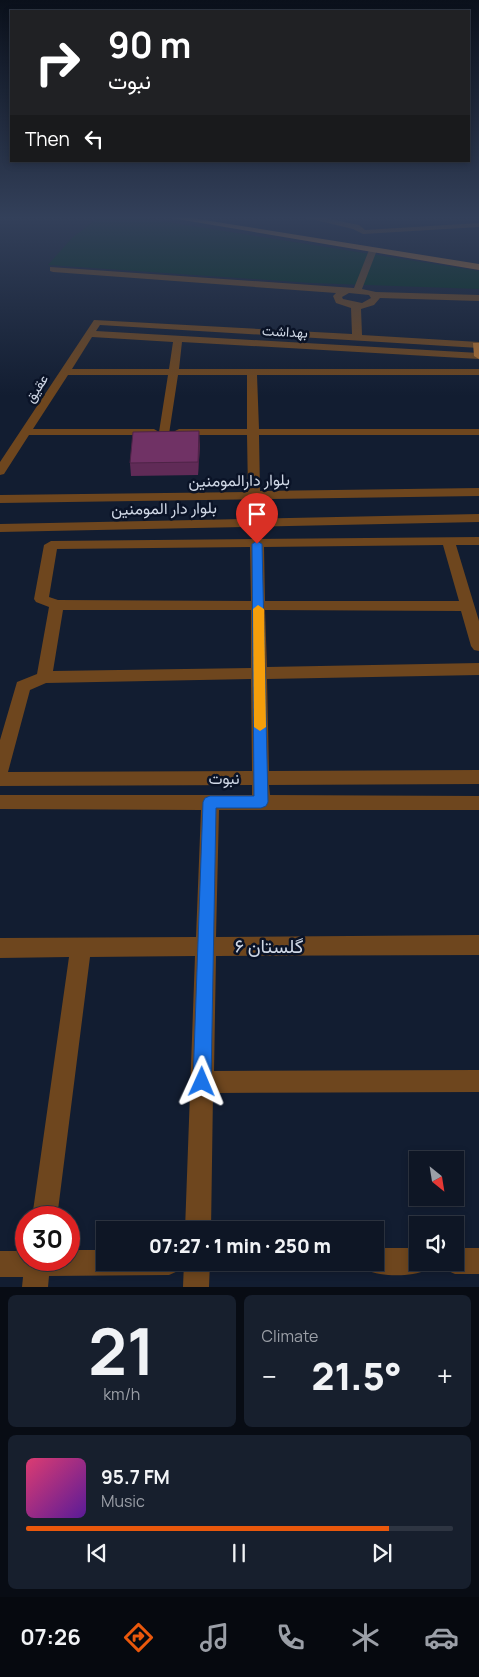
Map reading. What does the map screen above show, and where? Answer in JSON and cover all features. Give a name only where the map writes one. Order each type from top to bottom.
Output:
[{"type":"main road","points":[[477,345],[479,356]]},
{"type":"street","points":[[146,276],[343,291],[358,290],[375,295],[479,298]]},
{"type":"street","points":[[358,290],[363,276]]},
{"type":"street","points":[[343,291],[337,296],[339,301],[356,306],[373,303],[376,298],[375,295]]},
{"type":"street","points":[[356,306],[357,337]]},
{"type":"street","name":"بهداشت","points":[[97,322],[477,345]]},
{"type":"street","name":"عقیق","points":[[0,470],[97,322]]},
{"type":"street","points":[[287,345],[279,342],[279,337],[294,333]]},
{"type":"street","name":"بهداشت","points":[[89,334],[479,356]]},
{"type":"street","points":[[165,432],[178,339]]},
{"type":"street","points":[[64,372],[479,372]]},
{"type":"street","points":[[252,372],[254,496]]},
{"type":"street","points":[[25,432],[479,432]]},
{"type":"street","name":"بلوار دارالمومنین","points":[[0,500],[479,492]]},
{"type":"street","name":"بلوار دار المومنین","points":[[0,528],[479,518]]},
{"type":"street","points":[[448,541],[479,646]]},
{"type":"street","points":[[467,606],[258,607],[57,605],[41,600],[51,545],[479,541]]},
{"type":"street","points":[[257,544],[261,802]]},
{"type":"street","points":[[44,677],[57,605]]},
{"type":"street","points":[[0,770],[23,686],[44,677],[479,670]]},
{"type":"street","name":"نبوت","points":[[0,779],[479,776]]},
{"type":"street","name":"نبوت","points":[[0,802],[479,803]]},
{"type":"street","points":[[198,1221],[210,802]]},
{"type":"street","name":"گلستان ۶","points":[[0,948],[479,946]]},
{"type":"street","points":[[46,1206],[80,947]]},
{"type":"street","points":[[202,1082],[479,1081]]},
{"type":"street","points":[[384,1261],[409,1261]]},
{"type":"street","points":[[464,1261],[479,1261]]},
{"type":"street","points":[[0,1264],[15,1266]]},
{"type":"street","points":[[80,1267],[96,1266]]},
{"type":"street","points":[[196,1287],[197,1271]]},
{"type":"green space","points":[[210,276],[479,276],[479,289],[311,283]]},
{"type":"building","points":[[199,431],[198,462],[130,463],[133,432]]},
{"type":"slow traffic","points":[[258,609],[260,727]]},
{"type":"route","points":[[202,1082],[210,802],[261,802],[257,544]]}]
